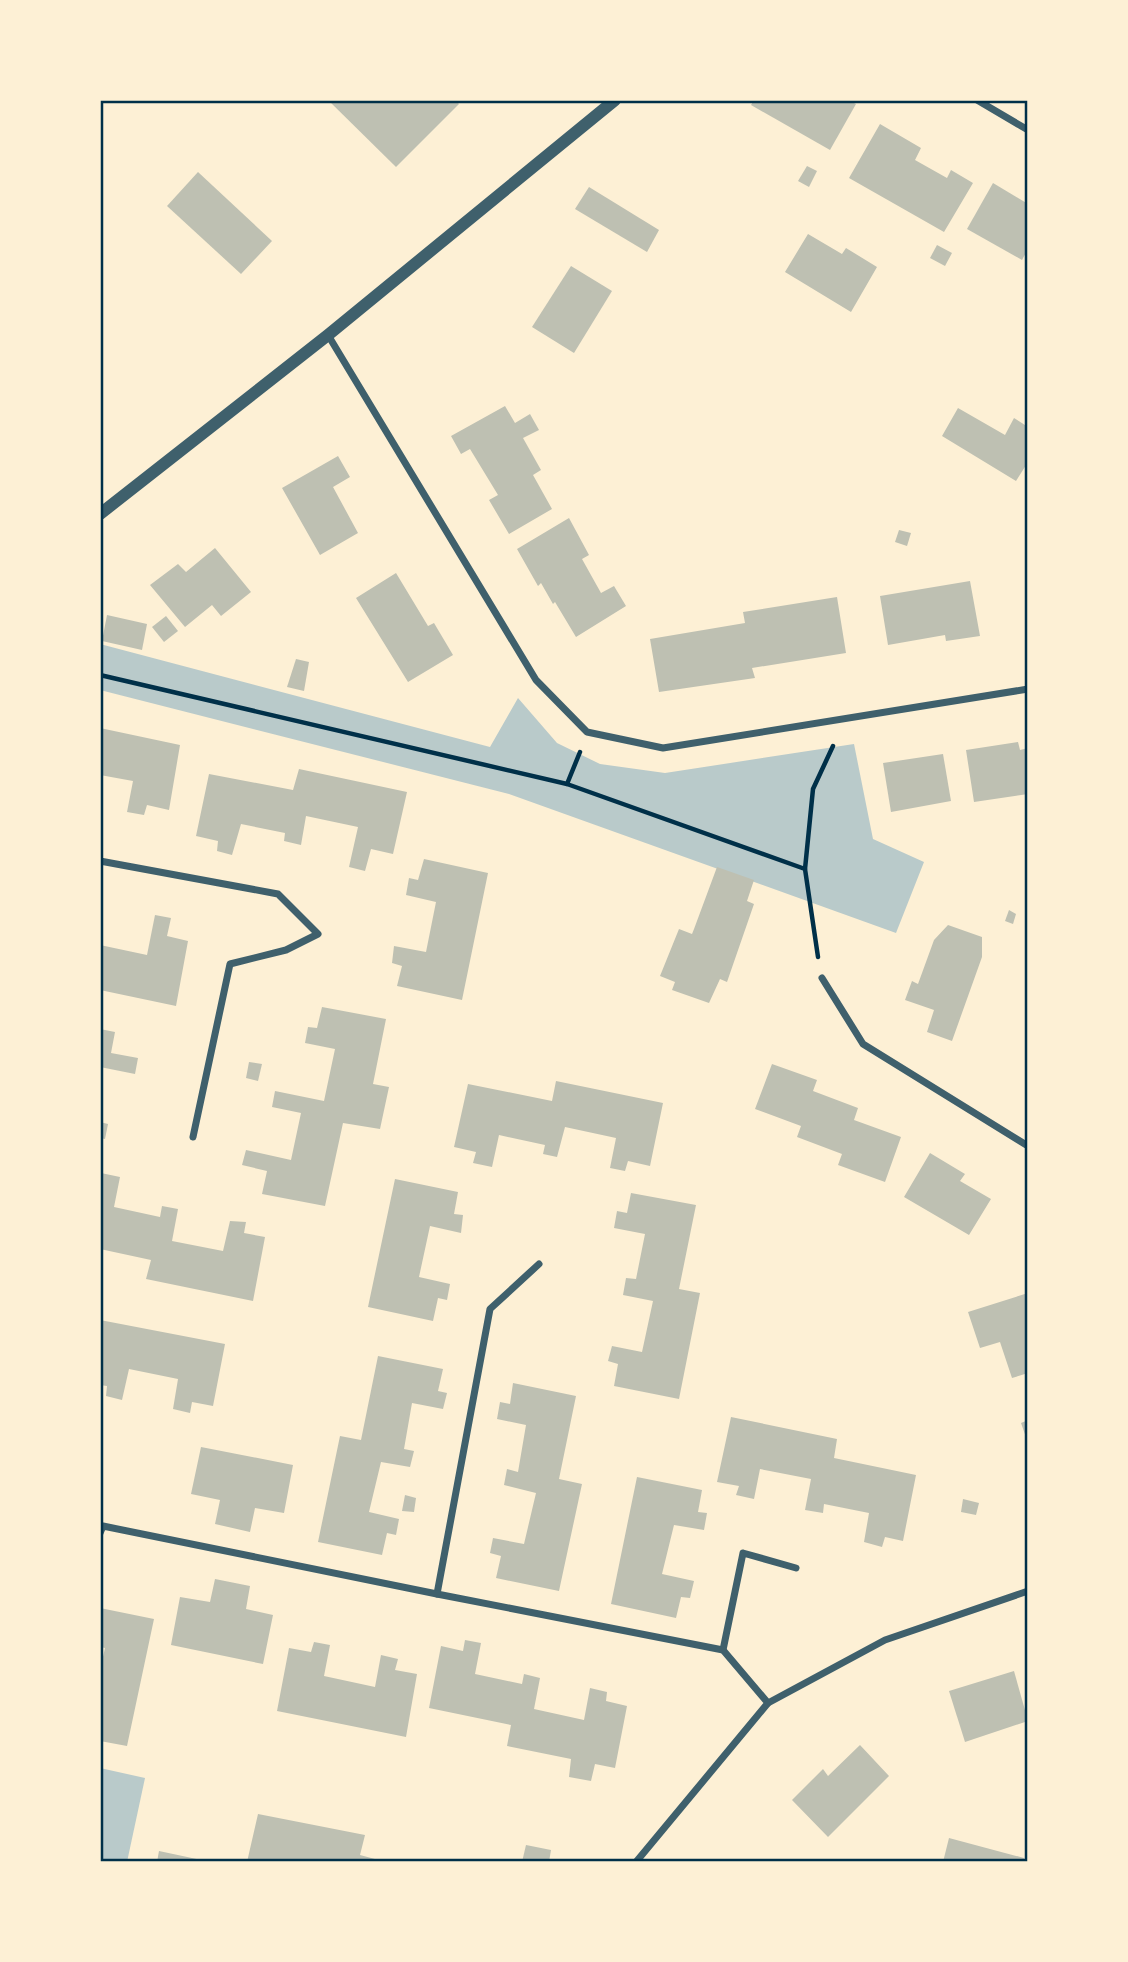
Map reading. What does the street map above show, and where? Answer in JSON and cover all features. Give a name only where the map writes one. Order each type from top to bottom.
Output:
[{"type":"street","points":[[100,514],[328,335],[615,100]]},
{"type":"street","points":[[977,100],[1028,130]]},
{"type":"street","points":[[328,335],[536,680],[587,732],[663,748],[1028,689]]},
{"type":"street","points":[[100,861],[278,894],[318,934],[286,950],[230,964],[192,1137]]},
{"type":"street","points":[[822,978],[863,1044],[1028,1146]]},
{"type":"street","points":[[437,1594],[490,1309],[539,1264]]},
{"type":"street","points":[[100,1533],[103,1526],[723,1650],[768,1703]]},
{"type":"street","points":[[723,1650],[743,1553],[796,1568]]},
{"type":"street","points":[[636,1862],[768,1703],[885,1640],[1028,1591]]},
{"type":"path","points":[[100,675],[567,784],[805,869]]},
{"type":"path","points":[[822,978],[805,869],[813,789],[846,719]]},
{"type":"path","points":[[567,784],[587,732]]},
{"type":"shaded area","points":[[100,644],[490,747],[518,698],[557,743],[600,764],[665,773],[854,744],[873,839],[924,862],[896,933],[509,794],[100,690]]},
{"type":"shaded area","points":[[100,1768],[145,1778],[127,1862],[100,1862]]},
{"type":"building","points":[[328,100],[455,100],[459,104],[396,167]]},
{"type":"building","points":[[754,100],[848,100],[856,104],[830,150],[751,105]]},
{"type":"building","points":[[880,124],[921,148],[915,160],[947,178],[951,170],[973,183],[944,232],[849,178]]},
{"type":"building","points":[[807,166],[817,171],[809,187],[798,181]]},
{"type":"building","points":[[198,172],[272,241],[241,274],[167,206]]},
{"type":"building","points":[[993,183],[1028,204],[1028,249],[1022,260],[967,229]]},
{"type":"building","points":[[589,187],[659,230],[647,252],[575,209]]},
{"type":"building","points":[[808,234],[842,254],[846,248],[877,267],[851,312],[785,272]]},
{"type":"building","points":[[937,245],[952,253],[945,266],[930,258]]},
{"type":"building","points":[[571,266],[612,291],[574,353],[532,327]]},
{"type":"building","points":[[505,406],[515,423],[530,414],[539,430],[523,438],[541,470],[533,475],[552,509],[509,534],[489,500],[498,495],[470,449],[461,454],[451,436]]},
{"type":"building","points":[[958,408],[1005,435],[1014,418],[1028,427],[1028,462],[1016,481],[942,436]]},
{"type":"building","points":[[338,456],[350,477],[333,487],[358,533],[320,555],[282,488]]},
{"type":"building","points":[[569,518],[589,555],[582,559],[601,593],[614,586],[626,606],[576,637],[541,583],[538,586],[517,549]]},
{"type":"building","points":[[899,530],[911,533],[907,546],[895,542]]},
{"type":"building","points":[[215,548],[251,592],[221,616],[212,605],[185,627],[150,585],[178,564],[186,572]]},
{"type":"building","points":[[396,573],[428,626],[434,623],[453,655],[408,682],[356,598]]},
{"type":"building","points":[[970,581],[980,636],[946,641],[945,635],[888,645],[880,596]]},
{"type":"building","points":[[837,597],[846,653],[752,668],[755,678],[659,692],[650,639],[745,623],[743,612]]},
{"type":"building","points":[[107,615],[147,624],[142,650],[102,641]]},
{"type":"building","points":[[166,616],[178,631],[164,642],[152,627]]},
{"type":"building","points":[[296,659],[309,662],[304,691],[287,687]]},
{"type":"building","points":[[100,728],[180,745],[169,810],[147,805],[144,815],[127,812],[133,781],[100,775]]},
{"type":"building","points":[[1018,742],[1020,750],[1028,748],[1028,794],[974,802],[966,750]]},
{"type":"building","points":[[943,754],[951,801],[891,812],[883,763]]},
{"type":"building","points":[[299,769],[407,792],[393,854],[371,849],[365,871],[349,867],[358,827],[306,816],[301,845],[284,841],[285,833],[241,824],[232,855],[217,851],[218,841],[196,836],[209,774],[293,790]]},
{"type":"building","points":[[424,859],[488,873],[462,1000],[397,986],[402,966],[392,963],[394,946],[426,952],[436,902],[406,895],[409,878],[418,880]]},
{"type":"building","points":[[717,867],[754,880],[747,901],[754,904],[727,982],[720,979],[709,1003],[672,990],[675,982],[660,976],[679,929],[692,934]]},
{"type":"building","points":[[1009,910],[1016,914],[1013,924],[1005,921]]},
{"type":"building","points":[[155,915],[171,918],[167,936],[188,941],[176,1006],[100,990],[100,945],[147,955]]},
{"type":"building","points":[[948,925],[982,937],[982,957],[952,1041],[927,1032],[934,1010],[905,1000],[912,981],[918,984],[934,940]]},
{"type":"building","points":[[322,1007],[386,1019],[373,1084],[389,1087],[380,1129],[343,1123],[325,1206],[262,1194],[267,1171],[242,1165],[246,1150],[291,1160],[301,1113],[272,1107],[275,1091],[324,1101],[335,1049],[305,1043],[308,1027],[317,1028]]},
{"type":"building","points":[[100,1029],[115,1032],[111,1053],[138,1058],[135,1074],[100,1067]]},
{"type":"building","points":[[249,1062],[262,1064],[258,1081],[246,1078]]},
{"type":"building","points":[[772,1064],[817,1080],[813,1091],[858,1108],[854,1120],[901,1137],[885,1182],[838,1165],[842,1154],[797,1137],[801,1126],[755,1109]]},
{"type":"building","points":[[556,1081],[663,1103],[650,1166],[628,1161],[625,1171],[610,1168],[616,1138],[565,1127],[557,1157],[543,1154],[545,1145],[499,1135],[492,1167],[473,1163],[476,1152],[454,1147],[468,1084],[552,1101]]},
{"type":"building","points":[[100,1122],[108,1124],[105,1139],[100,1138]]},
{"type":"building","points":[[930,1153],[965,1174],[960,1181],[991,1199],[969,1235],[904,1197]]},
{"type":"building","points":[[101,1173],[120,1177],[114,1207],[160,1217],[162,1206],[178,1209],[172,1241],[223,1251],[230,1221],[246,1222],[244,1233],[265,1237],[253,1301],[146,1279],[151,1260],[100,1249]]},
{"type":"building","points":[[395,1179],[458,1192],[454,1214],[463,1215],[461,1233],[430,1226],[419,1277],[450,1284],[447,1300],[438,1298],[433,1321],[368,1307]]},
{"type":"building","points":[[631,1193],[696,1205],[679,1289],[700,1293],[679,1399],[614,1386],[618,1364],[608,1361],[612,1346],[642,1352],[653,1301],[623,1295],[626,1278],[636,1279],[645,1234],[614,1228],[617,1211],[627,1213]]},
{"type":"building","points":[[1028,1293],[1028,1373],[1012,1378],[1000,1342],[980,1348],[968,1312]]},
{"type":"building","points":[[100,1320],[225,1344],[213,1406],[192,1402],[190,1413],[173,1409],[178,1379],[129,1369],[122,1400],[106,1396],[107,1386],[100,1385]]},
{"type":"building","points":[[378,1356],[443,1369],[438,1391],[447,1393],[443,1409],[412,1403],[404,1449],[414,1451],[410,1467],[381,1462],[369,1512],[399,1519],[396,1535],[387,1533],[382,1555],[318,1542],[340,1436],[361,1440]]},
{"type":"building","points":[[513,1383],[576,1396],[559,1479],[582,1484],[559,1591],[496,1578],[501,1556],[490,1553],[493,1538],[524,1544],[536,1493],[504,1485],[507,1469],[518,1472],[526,1425],[497,1419],[500,1402],[510,1404]]},
{"type":"building","points":[[731,1417],[837,1439],[834,1458],[916,1475],[903,1541],[885,1537],[882,1547],[864,1542],[869,1513],[824,1504],[823,1513],[805,1510],[811,1479],[760,1469],[754,1499],[736,1495],[739,1486],[717,1482]]},
{"type":"building","points":[[1028,1420],[1028,1443],[1021,1423]]},
{"type":"building","points":[[201,1447],[293,1465],[284,1513],[255,1508],[250,1532],[215,1524],[220,1500],[191,1494]]},
{"type":"building","points":[[637,1477],[702,1490],[698,1512],[707,1513],[704,1530],[674,1525],[662,1574],[694,1581],[690,1598],[681,1597],[676,1618],[611,1604]]},
{"type":"building","points":[[405,1495],[416,1498],[414,1512],[402,1511]]},
{"type":"building","points":[[963,1499],[979,1503],[976,1515],[961,1512]]},
{"type":"building","points":[[215,1579],[250,1586],[246,1609],[273,1615],[263,1664],[171,1645],[180,1597],[210,1602]]},
{"type":"building","points":[[100,1608],[154,1619],[127,1746],[100,1741],[100,1670],[105,1648],[100,1647]]},
{"type":"building","points":[[465,1640],[481,1643],[475,1674],[522,1684],[524,1674],[540,1678],[534,1709],[584,1720],[590,1688],[607,1692],[606,1701],[627,1706],[615,1768],[595,1764],[591,1781],[569,1777],[571,1759],[507,1746],[511,1725],[429,1708],[441,1646],[463,1651]]},
{"type":"building","points":[[314,1642],[330,1645],[324,1676],[375,1687],[381,1655],[398,1659],[395,1670],[417,1674],[406,1737],[277,1711],[289,1648],[311,1652]]},
{"type":"building","points":[[1014,1671],[1028,1721],[965,1742],[949,1691]]},
{"type":"building","points":[[860,1745],[889,1776],[828,1837],[792,1800],[823,1769],[828,1776]]},
{"type":"building","points":[[258,1814],[365,1835],[360,1855],[386,1862],[247,1862]]},
{"type":"building","points":[[949,1838],[1024,1858],[1023,1862],[943,1862]]},
{"type":"building","points":[[526,1845],[551,1850],[549,1862],[522,1862]]},
{"type":"building","points":[[159,1851],[206,1861],[206,1862],[157,1862]]}]
